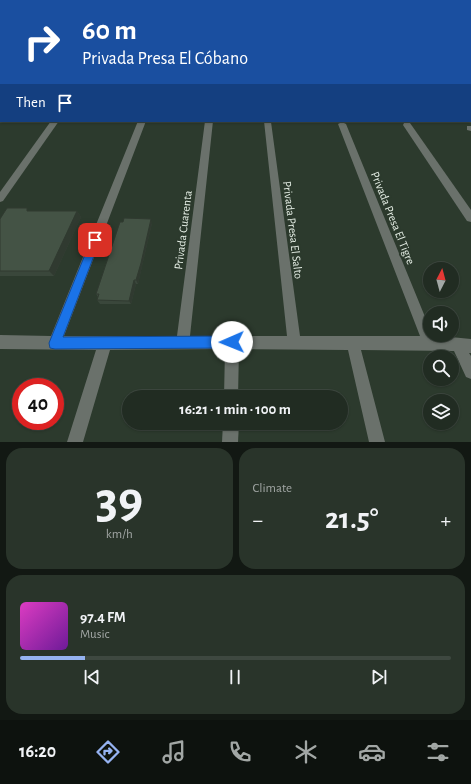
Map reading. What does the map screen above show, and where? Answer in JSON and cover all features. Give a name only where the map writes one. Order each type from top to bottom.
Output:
[{"type":"street","points":[[245,0],[308,0]]},
{"type":"street","points":[[0,198],[53,122]]},
{"type":"street","points":[[55,343],[142,122]]},
{"type":"street","name":"Privada Cuarenta","points":[[183,342],[209,122]]},
{"type":"street","name":"Privada Presa El Salto","points":[[267,122],[294,341]]},
{"type":"street","name":"Privada Presa El Tigre","points":[[342,124],[429,343]]},
{"type":"street","points":[[407,124],[471,218]]},
{"type":"street","points":[[0,342],[105,343],[294,341],[465,345],[471,372]]},
{"type":"street","points":[[231,390],[232,342]]},
{"type":"street","points":[[75,442],[105,343]]},
{"type":"street","points":[[353,343],[377,442]]},
{"type":"street","points":[[230,442],[231,430]]},
{"type":"building","points":[[7,208],[27,208],[27,211],[77,211],[49,271],[0,271],[0,219]]},
{"type":"building","points":[[124,218],[151,219],[136,280],[134,280],[129,301],[97,300],[99,294],[96,294],[120,222],[123,222]]},
{"type":"route","points":[[95,240],[55,343],[232,342]]}]
